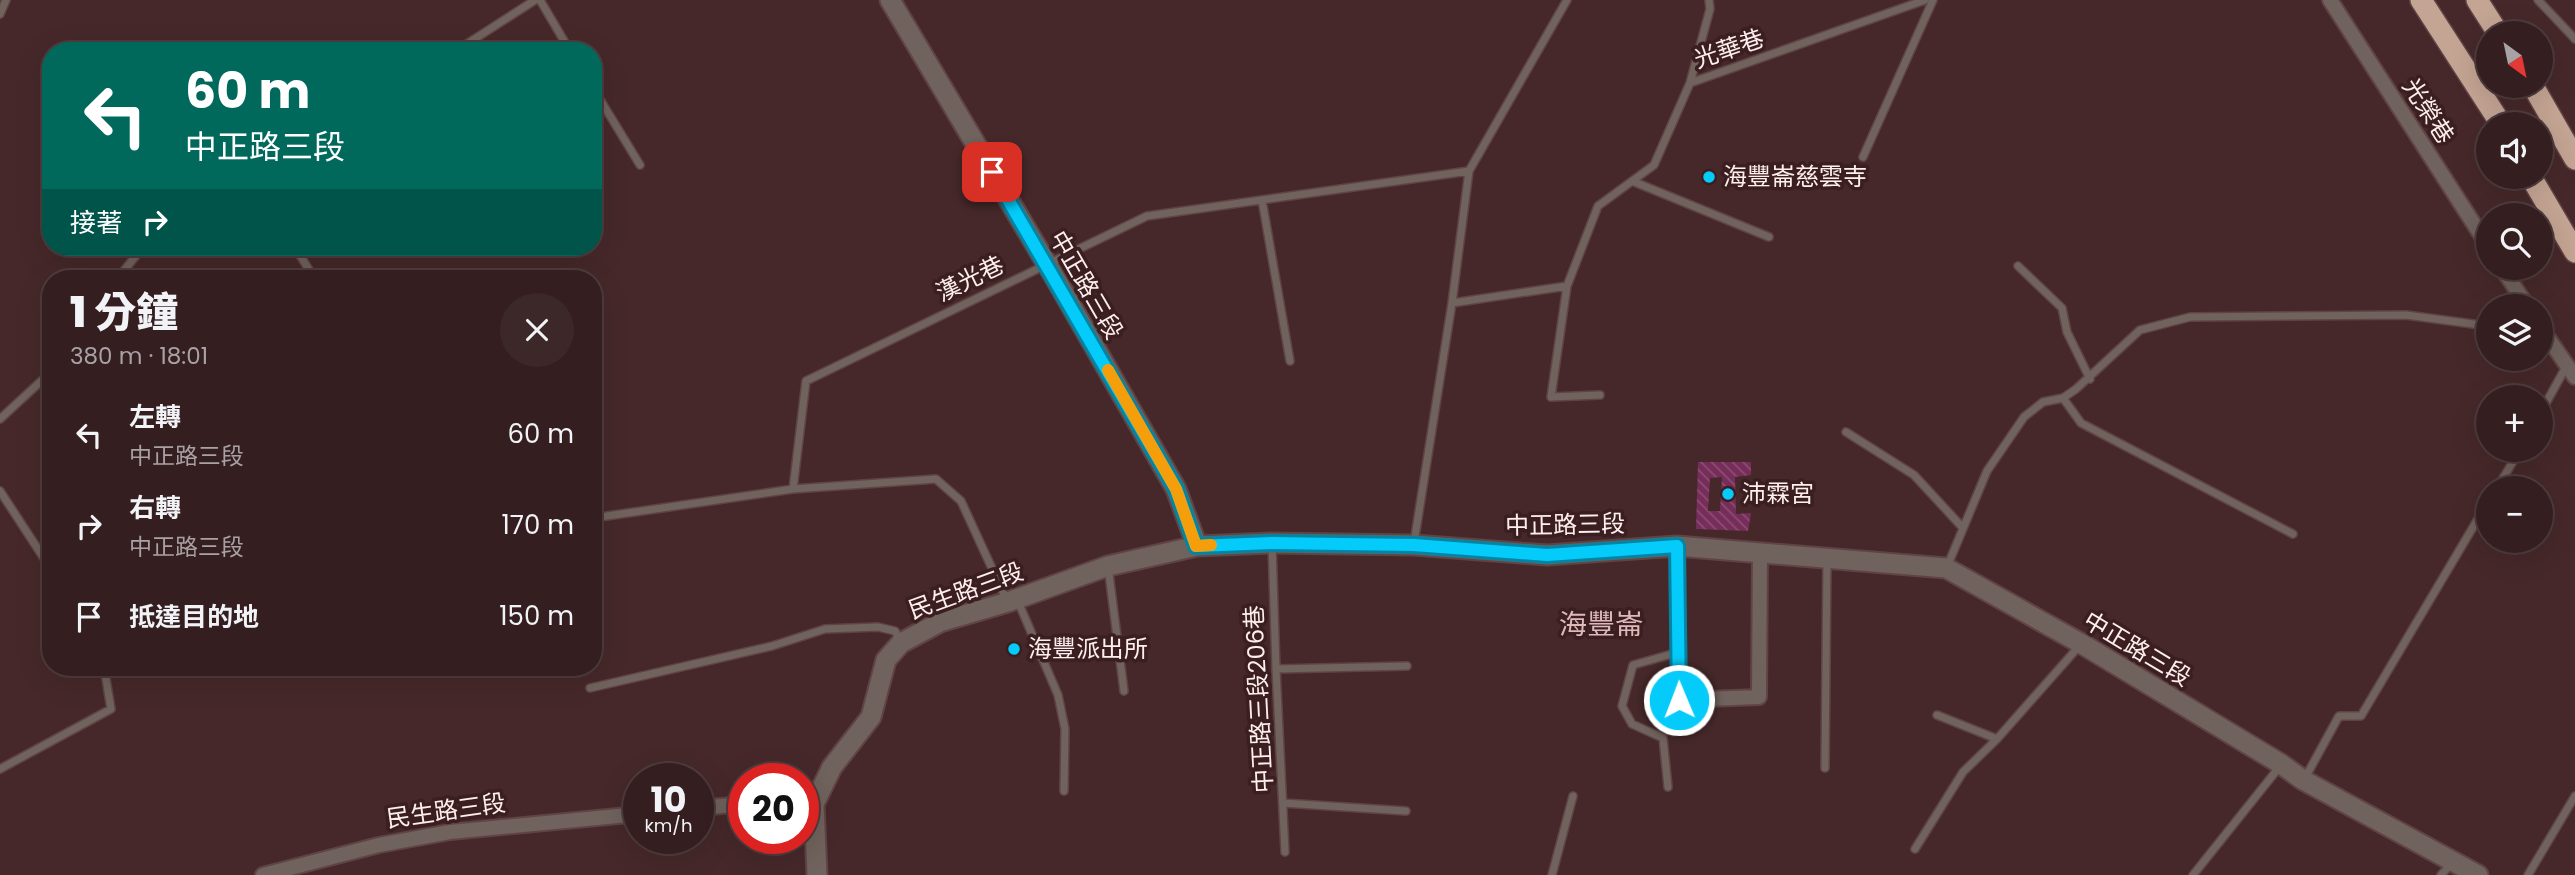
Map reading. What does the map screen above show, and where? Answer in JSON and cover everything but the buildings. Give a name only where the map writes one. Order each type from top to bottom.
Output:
[{"type":"highway","points":[[2421,0],[2493,112]]},
{"type":"highway","points":[[2477,0],[2490,21]]},
{"type":"highway","points":[[2540,98],[2575,159]]},
{"type":"highway","points":[[2538,189],[2575,252]]},
{"type":"street","name":"中正路三段","points":[[890,0],[1176,489],[1196,546],[1272,543],[1414,545],[1547,555],[1677,546],[1947,568],[2082,644],[2447,868],[2477,875]]},
{"type":"street","name":"光榮巷","points":[[2330,0],[2476,227]]},
{"type":"street","points":[[2553,346],[2575,377]]},
{"type":"street","name":"民生路三段","points":[[819,787],[871,717],[886,660],[901,643],[940,622],[1108,566],[1196,546]]},
{"type":"street","points":[[1679,700],[1759,697],[1760,553]]},
{"type":"street","name":"民生路三段","points":[[263,875],[379,845],[450,832],[623,816]]},
{"type":"street","points":[[816,854],[819,872]]},
{"type":"lane","points":[[0,14],[6,0]]},
{"type":"lane","points":[[470,42],[537,0],[564,42]]},
{"type":"lane","points":[[1414,545],[1452,303],[1469,171],[1567,0]]},
{"type":"lane","points":[[1690,83],[1710,9],[1709,0]]},
{"type":"lane","name":"光華巷","points":[[1600,395],[1551,397],[1567,286],[1598,206],[1654,165],[1690,83],[1925,0]]},
{"type":"lane","points":[[1863,157],[1933,0]]},
{"type":"lane","points":[[2538,0],[2575,39]]},
{"type":"lane","points":[[602,103],[640,165]]},
{"type":"lane","name":"漢光巷","points":[[793,489],[806,382],[1046,263],[1147,216],[1469,171]]},
{"type":"lane","points":[[1632,181],[1769,237]]},
{"type":"lane","points":[[1262,200],[1290,361]]},
{"type":"lane","points":[[125,270],[136,256]]},
{"type":"lane","points":[[2018,266],[2062,308],[2067,332],[2090,379]]},
{"type":"lane","points":[[1452,303],[1567,286]]},
{"type":"lane","points":[[1947,568],[1987,471],[2024,417],[2043,402],[2063,398],[2090,379],[2140,330],[2190,317],[2406,315],[2476,324]]},
{"type":"lane","points":[[2553,390],[2567,364]]},
{"type":"lane","points":[[0,419],[42,380]]},
{"type":"lane","points":[[2063,398],[2081,423],[2293,534]]},
{"type":"lane","points":[[1846,432],[1914,475],[1963,528]]},
{"type":"lane","points":[[602,517],[793,489],[936,479],[961,501],[1058,695],[1065,729],[1064,791]]},
{"type":"lane","points":[[0,491],[42,555]]},
{"type":"lane","points":[[2304,780],[2339,716],[2361,716],[2476,522]]},
{"type":"lane","name":"中正路三段206巷","points":[[1272,543],[1286,852]]},
{"type":"lane","points":[[1677,546],[1679,700]]},
{"type":"lane","points":[[1825,768],[1827,559]]},
{"type":"lane","points":[[1108,566],[1124,691]]},
{"type":"lane","points":[[590,688],[772,646],[825,629],[878,627],[895,631],[901,643]]},
{"type":"lane","points":[[1915,849],[1963,772],[1997,739],[2082,644]]},
{"type":"lane","points":[[1668,787],[1663,738],[1632,724],[1622,706],[1633,665],[1678,652]]},
{"type":"lane","points":[[1276,669],[1407,666]]},
{"type":"lane","points":[[0,769],[111,709],[106,676]]},
{"type":"lane","points":[[1937,715],[1997,739]]},
{"type":"lane","points":[[2193,875],[2281,764]]},
{"type":"lane","points":[[1552,875],[1573,796]]},
{"type":"lane","points":[[2528,875],[2575,796]]},
{"type":"lane","points":[[1283,803],[1406,811]]},
{"type":"slow traffic","points":[[1108,370],[1176,489],[1196,546],[1211,545]]},
{"type":"place","name":"海豐崙慈雲寺","points":[[1709,177]]},
{"type":"place","name":"沛霖宮","points":[[1728,494]]},
{"type":"place","name":"海豐派出所","points":[[1014,649]]},
{"type":"district","name":"海豐崙","points":[[1601,624]]},
{"type":"route","points":[[992,172],[1176,489],[1196,546],[1272,543],[1414,545],[1547,555],[1677,546],[1679,700]]}]
